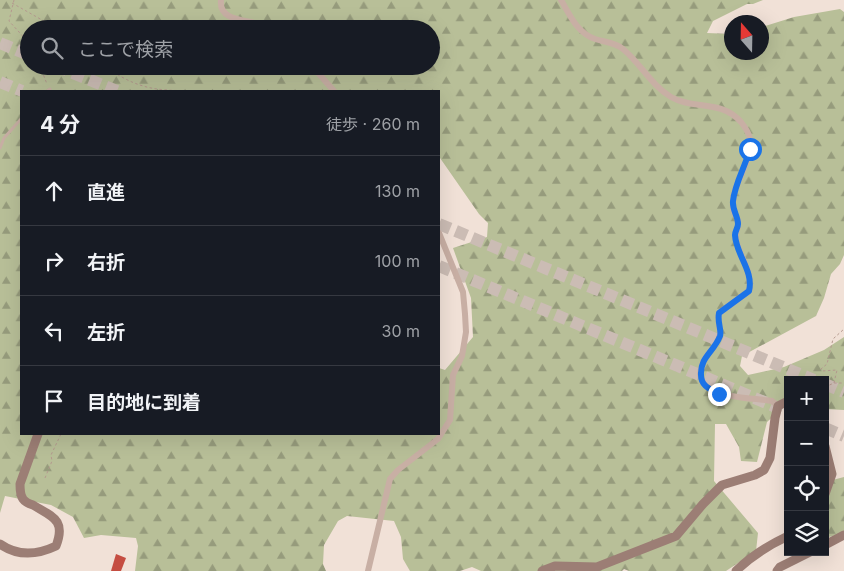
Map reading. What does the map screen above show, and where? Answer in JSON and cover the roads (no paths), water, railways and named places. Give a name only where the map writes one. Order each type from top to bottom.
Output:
[{"type":"street","points":[[221,0],[220,7],[223,13],[232,18],[242,20]]},
{"type":"street","points":[[561,0],[581,32],[593,39],[620,47],[631,56],[655,85],[672,98],[721,108],[737,118],[745,127],[750,137],[750,149],[736,187],[733,210],[738,222],[735,233],[737,243],[751,283],[749,291],[719,313],[717,321],[721,334],[716,346],[701,366],[701,379],[706,387],[719,394],[772,401],[778,406]]},
{"type":"street","points":[[320,75],[333,90]]},
{"type":"street","points":[[368,571],[390,479],[398,470],[438,439],[450,420],[453,375],[462,356],[466,332],[462,292],[440,236]]},
{"type":"street","points":[[778,406],[784,403]]},
{"type":"street","points":[[542,571],[555,566],[597,567],[676,536],[722,485],[755,475],[764,470],[770,458],[772,433],[778,406]]},
{"type":"street","points":[[0,544],[7,549],[32,554],[56,546],[59,538],[60,526],[55,518],[23,500],[20,491],[20,484],[38,435]]},
{"type":"street","points":[[829,462],[832,474],[829,483]]},
{"type":"street","points":[[829,543],[844,535]]},
{"type":"street","points":[[736,571],[770,545],[784,538]]},
{"type":"street","points":[[777,571],[780,567],[802,556]]},
{"type":"lane","points":[[0,148],[4,138],[20,120]]},
{"type":"tunnel","points":[[0,43],[20,51]]},
{"type":"tunnel","points":[[78,75],[115,90]]},
{"type":"tunnel","points":[[0,82],[20,90]]},
{"type":"tunnel","points":[[440,224],[804,376]]},
{"type":"tunnel","points":[[440,266],[784,410]]},
{"type":"tunnel","points":[[829,386],[844,392]]},
{"type":"tunnel","points":[[829,430],[844,436]]}]
